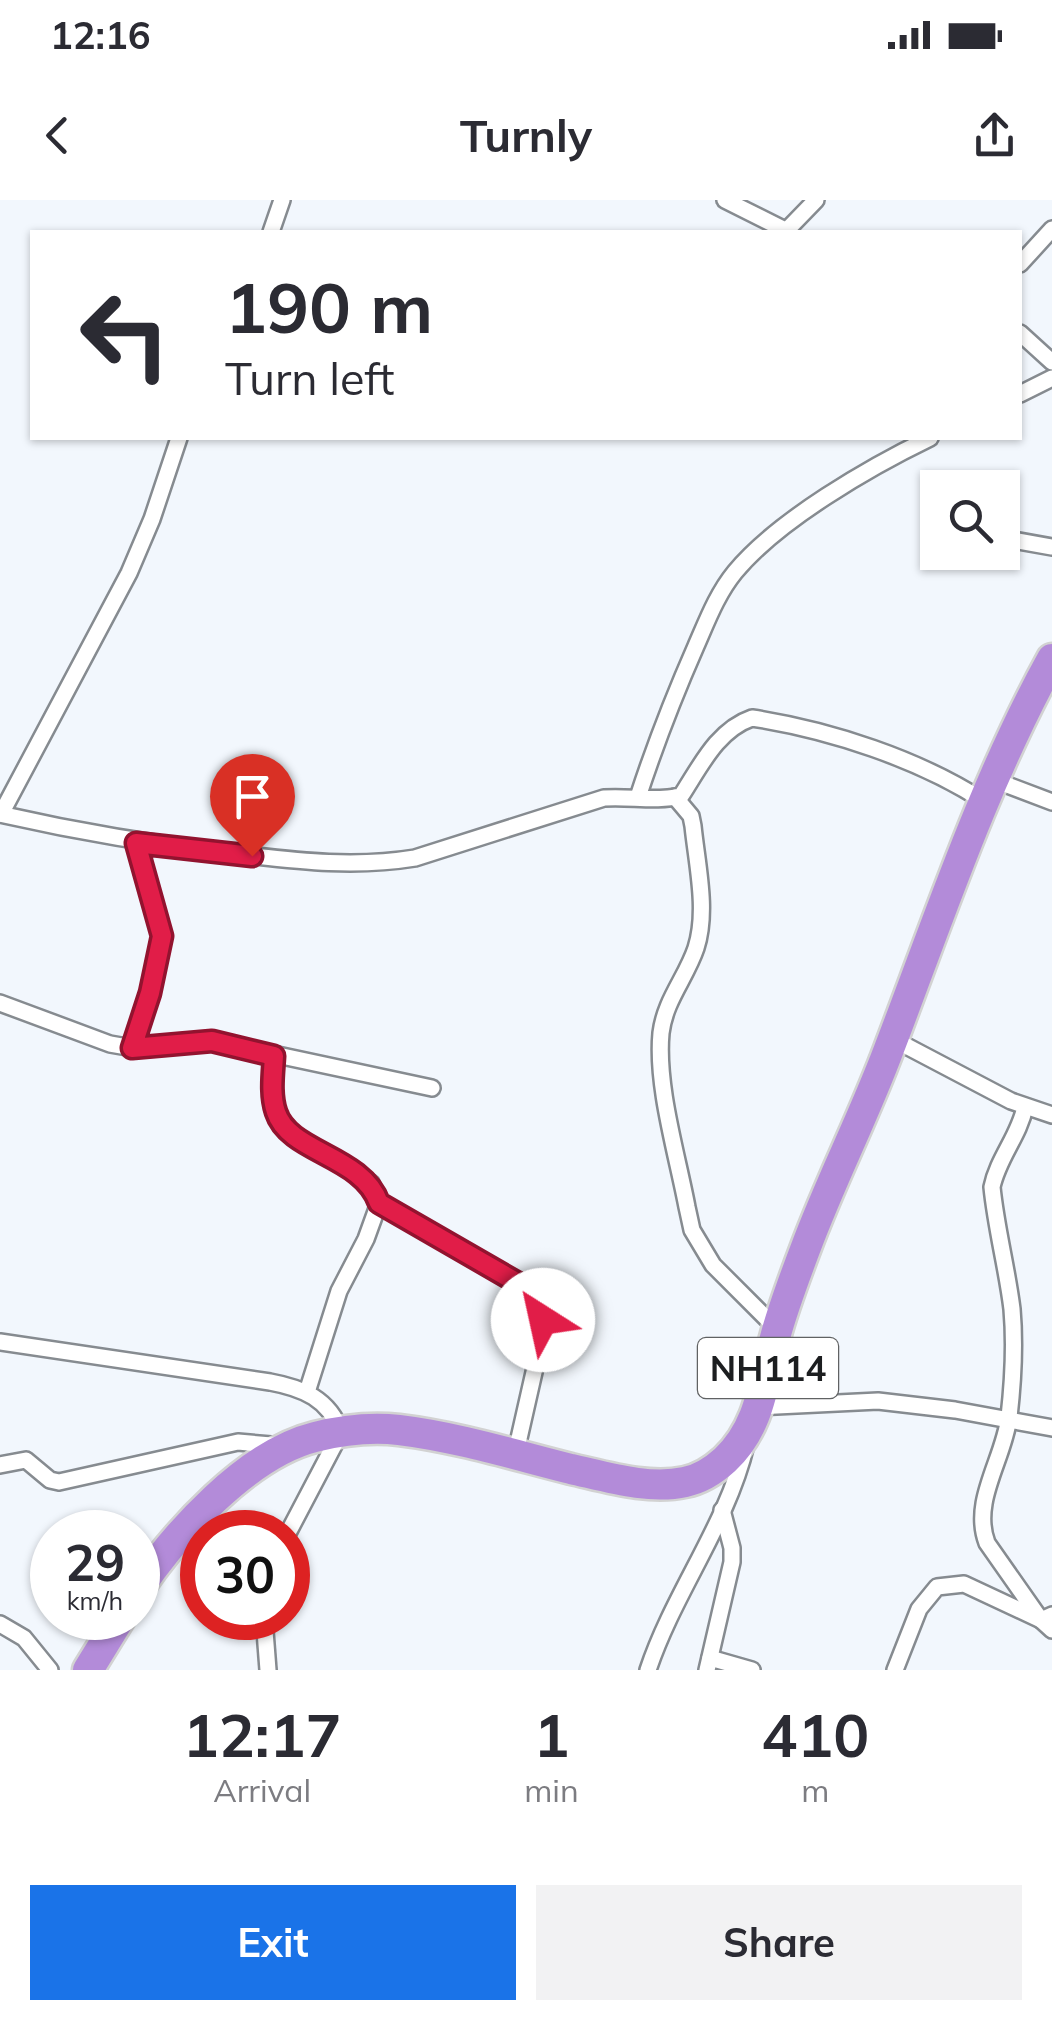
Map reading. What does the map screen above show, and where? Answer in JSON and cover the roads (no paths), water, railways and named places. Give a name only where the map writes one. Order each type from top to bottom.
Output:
[{"type":"highway","name":"NH114","points":[[160,1562],[201,1512],[250,1471],[287,1447],[342,1432],[367,1428],[400,1430],[625,1480],[686,1482],[706,1474],[724,1460],[754,1420],[777,1329],[827,1194],[871,1097],[989,791],[1049,671]]},
{"type":"highway","points":[[88,1670],[106,1640]]},
{"type":"street","points":[[272,230],[282,200]]},
{"type":"street","points":[[726,200],[784,230]]},
{"type":"street","points":[[790,230],[816,200]]},
{"type":"street","points":[[1022,262],[1052,230]]},
{"type":"street","points":[[1022,334],[1052,362]]},
{"type":"street","points":[[1022,393],[1052,378]]},
{"type":"street","points":[[177,440],[152,519],[129,573],[0,814],[136,843],[360,866],[415,858],[604,798],[681,796],[716,743],[739,723],[752,718],[886,753],[989,791],[1052,802]]},
{"type":"street","points":[[638,797],[672,698],[710,613],[736,570],[828,495],[926,440]]},
{"type":"street","points":[[1020,541],[1052,547]]},
{"type":"street","points":[[676,797],[694,826],[701,918],[693,958],[672,994],[662,1031],[662,1068],[684,1190],[692,1230],[701,1248],[738,1294],[777,1329]]},
{"type":"street","points":[[132,1048],[150,993],[162,936],[136,843]]},
{"type":"street","points":[[0,1003],[79,1034],[132,1048],[212,1041],[432,1088]]},
{"type":"street","points":[[893,1039],[1025,1106],[1052,1114]]},
{"type":"street","points":[[274,1056],[275,1110],[290,1134],[371,1183],[379,1203],[530,1290],[539,1303],[542,1337],[515,1456]]},
{"type":"street","points":[[1025,1106],[1018,1134],[1002,1158],[992,1187],[1012,1312],[1009,1420],[984,1504],[983,1532],[987,1543],[1048,1621]]},
{"type":"street","points":[[307,1392],[339,1291],[366,1239],[379,1203]]},
{"type":"street","points":[[0,1342],[296,1386],[307,1392],[328,1407],[342,1432],[301,1510]]},
{"type":"street","points":[[648,1670],[664,1627],[740,1468],[754,1420],[878,1401],[1052,1428]]},
{"type":"street","points":[[0,1465],[26,1460],[50,1480],[59,1482],[238,1442],[287,1447]]},
{"type":"street","points":[[722,1510],[732,1562],[708,1664],[752,1670]]},
{"type":"street","points":[[895,1670],[919,1609],[937,1588],[964,1584],[1048,1621]]},
{"type":"street","points":[[0,1624],[24,1638],[50,1670]]},
{"type":"street","points":[[268,1640],[273,1668]]}]
